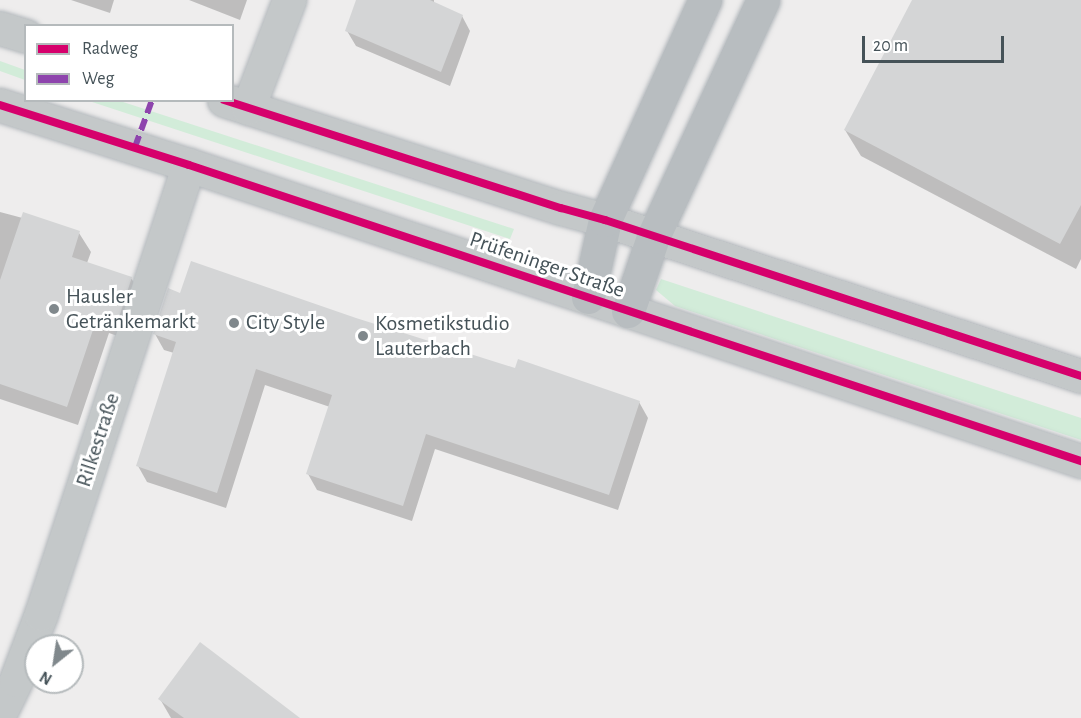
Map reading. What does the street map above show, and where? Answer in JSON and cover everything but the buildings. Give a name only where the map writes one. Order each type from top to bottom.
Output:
[{"type":"highway","points":[[588,297],[605,220],[705,0]]},
{"type":"highway","points":[[628,311],[653,237],[763,0]]},
{"type":"street","points":[[289,0],[236,104],[605,220],[1081,376]]},
{"type":"street","points":[[0,28],[24,35]]},
{"type":"street","name":"Prüfeninger Straße","points":[[0,105],[189,165],[1081,461]]},
{"type":"street","name":"Rilkestraße","points":[[0,713],[16,681],[41,614],[189,165]]},
{"type":"green space","points":[[0,61],[24,70],[24,80],[0,71]]},
{"type":"green space","points":[[92,102],[123,102],[514,229],[510,239]]},
{"type":"green space","points":[[661,279],[1081,418],[1081,440],[675,306],[656,290]]},
{"type":"marked path","points":[[135,147],[151,102]]},
{"type":"cycle path","points":[[230,102],[605,220],[1081,376]]},
{"type":"cycle path","points":[[0,105],[189,165],[1081,461]]},
{"type":"place","name":"Hausler Getränkemarkt","points":[[54,309]]},
{"type":"place","name":"City Style","points":[[234,323]]},
{"type":"place","name":"Kosmetikstudio Lauterbach","points":[[363,336]]}]
